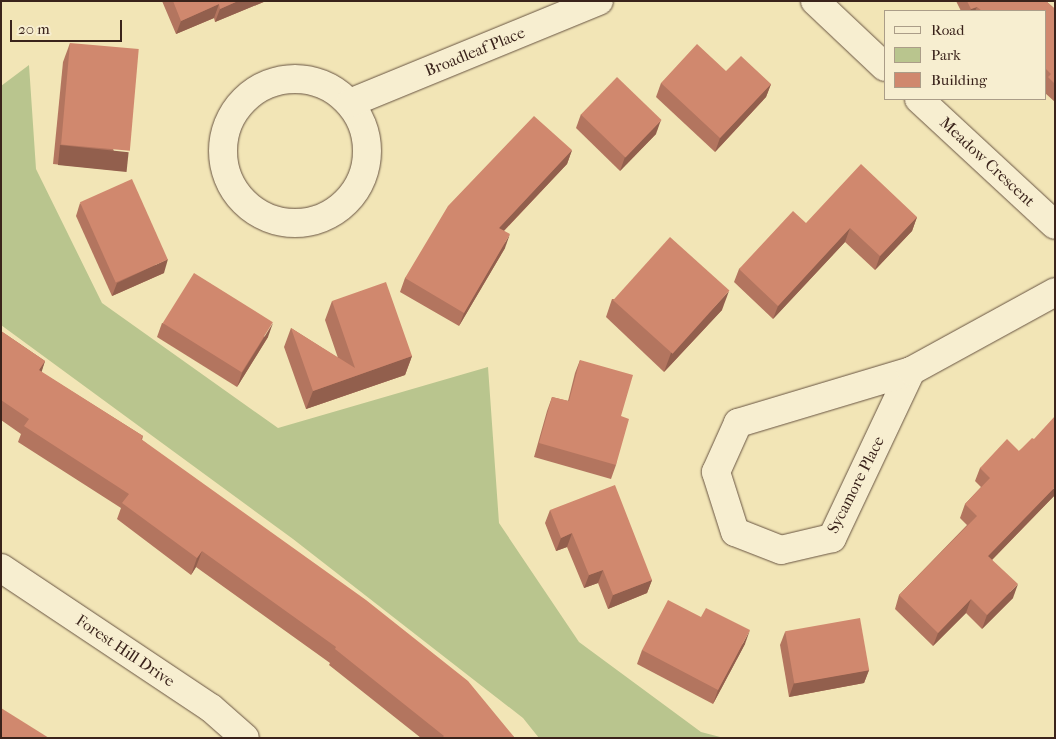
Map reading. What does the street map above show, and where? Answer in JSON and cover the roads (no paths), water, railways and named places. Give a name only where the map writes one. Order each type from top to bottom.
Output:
[{"type":"street","name":"Broadleaf Place","points":[[350,103],[599,1]]},
{"type":"street","points":[[815,1],[884,66]]},
{"type":"street","points":[[294,79],[330,87],[350,103],[362,121],[368,146],[366,170],[354,194],[335,212],[324,218],[299,224],[274,221],[257,213],[238,197],[225,170],[223,145],[227,124],[241,103],[269,84],[294,79]]},
{"type":"street","name":"Meadow Crescent","points":[[920,100],[1055,225]]},
{"type":"street","name":"Sycamore Place","points":[[911,371],[832,538],[781,550],[736,532],[716,472],[738,423],[911,371],[1055,292]]},
{"type":"street","name":"Forest Hill Drive","points":[[1,568],[211,708],[245,738]]}]
